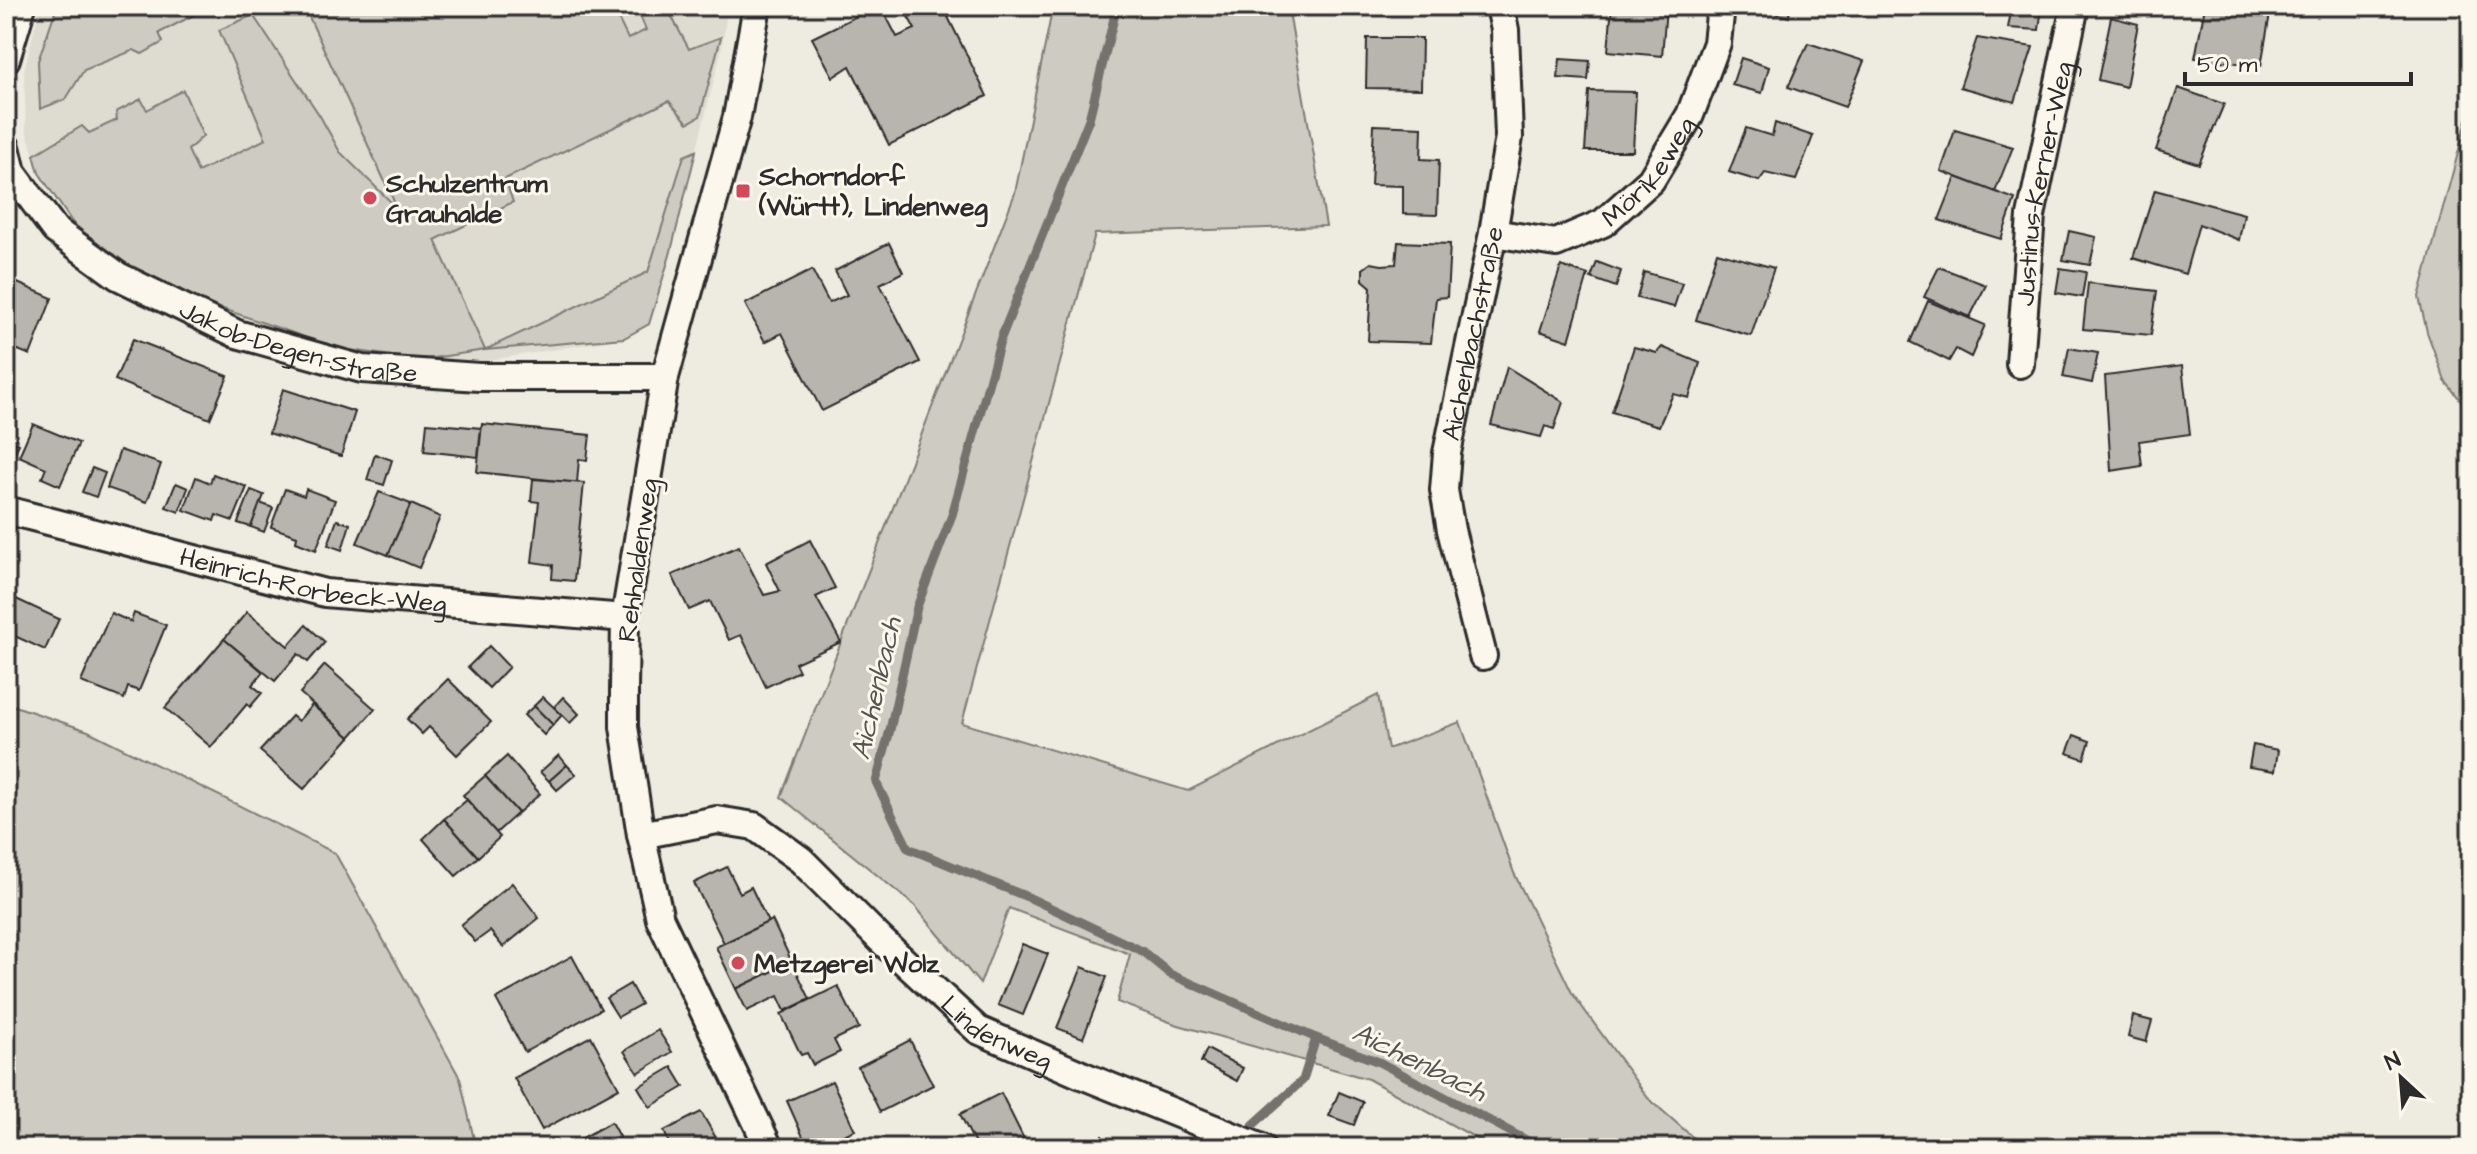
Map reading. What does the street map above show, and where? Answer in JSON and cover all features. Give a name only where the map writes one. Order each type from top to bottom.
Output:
[{"type":"street","points":[[6,59],[22,6]]},
{"type":"street","name":"Rehhaldenweg","points":[[757,6],[737,117],[665,377],[625,618],[624,727],[641,835],[660,919],[769,1148]]},
{"type":"street","name":"Aichenbachstraße","points":[[1483,656],[1444,490],[1459,386],[1493,233],[1509,137],[1505,30],[1500,6]]},
{"type":"street","name":"Mörikeweg","points":[[1493,233],[1556,243],[1603,223],[1651,180],[1690,115],[1717,43],[1721,6]]},
{"type":"street","name":"Justinus-Kerner-Weg","points":[[2020,364],[2031,216],[2075,6]]},
{"type":"street","name":"Jakob-Degen-Straße","points":[[8,165],[55,230],[118,276],[237,334],[362,369],[479,377],[665,377]]},
{"type":"street","name":"Heinrich-Rorbeck-Weg","points":[[6,510],[325,593],[625,618]]},
{"type":"street","name":"Lindenweg","points":[[641,835],[717,820],[754,826],[801,860],[978,1030],[1262,1148]]},
{"type":"shaded area","name":"Schulzentrum Grauhalde","points":[[40,6],[728,6],[721,52],[670,255],[649,324],[624,338],[472,363],[395,359],[304,341],[197,300],[72,222],[39,173],[26,129],[24,71]]},
{"type":"shaded area","points":[[57,6],[211,6],[159,33],[163,42],[142,54],[134,50],[84,70],[66,99],[40,109],[38,61]]},
{"type":"shaded area","name":"Schulzentrum Grauhalde","points":[[304,6],[612,6],[628,39],[646,30],[636,6],[666,6],[689,49],[721,37],[700,116],[688,123],[669,101],[505,179],[513,202],[435,240],[485,350],[420,360],[337,348],[197,300],[114,259],[72,222],[39,173],[34,155],[82,126],[89,133],[117,120],[116,112],[141,99],[147,110],[183,90],[203,136],[188,150],[198,172],[266,139],[219,30],[253,15],[320,116],[340,152],[397,208]]},
{"type":"shaded area","points":[[1053,6],[1288,6],[1326,226],[1095,234],[962,723],[1188,791],[1378,695],[1388,749],[1460,722],[1514,873],[1572,993],[1648,1098],[1705,1148],[1494,1148],[1368,1079],[1175,1024],[1117,1002],[1130,954],[1009,908],[980,984],[915,906],[781,797],[1015,193]]},
{"type":"shaded area","points":[[2471,105],[2471,413],[2445,381],[2427,332],[2419,297]]},
{"type":"shaded area","points":[[696,151],[649,324],[624,338],[485,350],[648,272],[684,156]]},
{"type":"shaded area","points":[[6,703],[88,731],[335,853],[460,1078],[476,1148],[6,1148]]},
{"type":"building","points":[[881,6],[897,37],[915,29],[902,6],[972,6],[948,17],[987,96],[889,145],[850,66],[833,77],[812,38]]},
{"type":"building","points":[[1612,6],[1666,8],[1662,56],[1608,51]]},
{"type":"building","points":[[1759,6],[1790,6],[1789,17],[1759,9]]},
{"type":"building","points":[[2012,6],[2042,6],[2039,30],[2008,28]]},
{"type":"building","points":[[2205,6],[2271,8],[2261,66],[2195,58]]},
{"type":"building","points":[[2111,17],[2138,24],[2126,87],[2098,80]]},
{"type":"building","points":[[1367,38],[1422,38],[1421,89],[1366,88]]},
{"type":"building","points":[[1977,38],[2033,47],[2015,102],[1960,87]]},
{"type":"building","points":[[1808,43],[1864,61],[1845,107],[1788,87]]},
{"type":"building","points":[[1741,58],[1769,67],[1762,93],[1732,85]]},
{"type":"building","points":[[1560,59],[1590,61],[1588,80],[1558,78]]},
{"type":"building","points":[[2178,88],[2224,104],[2199,164],[2156,150]]},
{"type":"building","points":[[1589,91],[1636,92],[1633,151],[1585,151]]},
{"type":"building","points":[[1775,123],[1813,136],[1796,180],[1765,173],[1759,181],[1729,172],[1746,128],[1772,136]]},
{"type":"building","points":[[1374,125],[1422,127],[1421,159],[1439,160],[1437,215],[1403,214],[1403,186],[1371,185]]},
{"type":"building","points":[[1955,130],[2013,147],[1995,192],[1941,171]]},
{"type":"building","points":[[1956,177],[2015,199],[2001,239],[1939,220]]},
{"type":"building","points":[[2155,190],[2244,214],[2239,240],[2199,224],[2185,274],[2133,258]]},
{"type":"building","points":[[2069,231],[2096,237],[2090,265],[2063,260]]},
{"type":"building","points":[[1398,242],[1450,244],[1447,297],[1436,298],[1431,343],[1368,341],[1371,287],[1363,280],[1363,269],[1371,263],[1396,264]]},
{"type":"building","points":[[889,243],[903,272],[880,284],[920,362],[822,411],[782,333],[765,342],[745,304],[812,270],[829,303],[847,295],[835,271]]},
{"type":"building","points":[[1717,252],[1774,268],[1751,336],[1696,320]]},
{"type":"building","points":[[1597,262],[1621,271],[1616,287],[1591,278]]},
{"type":"building","points":[[1561,266],[1588,275],[1569,341],[1540,331]]},
{"type":"building","points":[[1939,267],[1986,285],[1970,317],[1924,297]]},
{"type":"building","points":[[2060,268],[2086,272],[2082,297],[2056,293]]},
{"type":"building","points":[[1644,272],[1682,283],[1674,307],[1637,298]]},
{"type":"building","points":[[6,278],[52,298],[30,355],[6,345]]},
{"type":"building","points":[[2088,283],[2157,291],[2151,335],[2083,329]]},
{"type":"building","points":[[1928,301],[1985,325],[1971,357],[1956,349],[1949,361],[1910,342]]},
{"type":"building","points":[[133,339],[228,376],[210,419],[115,380]]},
{"type":"building","points":[[1634,347],[1657,353],[1662,347],[1700,363],[1689,398],[1673,394],[1659,426],[1612,412]]},
{"type":"building","points":[[2069,348],[2098,353],[2092,383],[2063,377]]},
{"type":"building","points":[[2182,366],[2190,434],[2139,441],[2142,466],[2111,471],[2105,376]]},
{"type":"building","points":[[1507,367],[1563,402],[1554,429],[1545,426],[1541,437],[1491,425]]},
{"type":"building","points":[[283,389],[355,412],[341,456],[269,433]]},
{"type":"building","points":[[427,423],[481,428],[478,457],[424,451]]},
{"type":"building","points":[[33,424],[79,443],[60,486],[42,478],[46,468],[19,456]]},
{"type":"building","points":[[482,424],[590,435],[587,460],[579,459],[577,483],[477,472]]},
{"type":"building","points":[[6,438],[19,444],[7,467],[6,466]]},
{"type":"building","points":[[120,450],[161,464],[147,502],[107,488]]},
{"type":"building","points":[[375,454],[392,460],[384,485],[367,480]]},
{"type":"building","points":[[92,468],[105,473],[96,497],[82,492]]},
{"type":"building","points":[[213,474],[247,487],[233,521],[216,515],[214,521],[184,510],[196,477],[210,483]]},
{"type":"building","points":[[533,479],[584,483],[574,581],[552,579],[553,565],[532,562],[539,502],[531,501]]},
{"type":"building","points":[[176,483],[188,488],[179,512],[166,507]]},
{"type":"building","points":[[285,489],[304,496],[306,489],[335,500],[316,550],[296,542],[297,536],[271,527]]},
{"type":"building","points":[[251,490],[264,495],[251,527],[238,523]]},
{"type":"building","points":[[379,492],[411,504],[388,555],[357,543]]},
{"type":"building","points":[[260,503],[273,508],[264,532],[251,527]]},
{"type":"building","points":[[411,504],[440,517],[419,568],[388,555]]},
{"type":"building","points":[[337,520],[350,524],[342,550],[328,545]]},
{"type":"building","points":[[810,540],[835,588],[816,597],[841,642],[795,663],[799,671],[766,687],[741,635],[729,640],[710,601],[689,610],[672,575],[739,546],[764,595],[780,591],[766,563]]},
{"type":"building","points":[[14,598],[59,619],[45,650],[6,632],[6,617]]},
{"type":"building","points":[[247,612],[288,646],[306,625],[325,642],[308,662],[298,654],[275,681],[224,639]]},
{"type":"building","points":[[111,613],[131,622],[134,613],[166,625],[139,691],[128,687],[124,699],[81,682]]},
{"type":"building","points":[[224,639],[263,672],[252,685],[262,693],[250,707],[247,704],[211,747],[165,708]]},
{"type":"building","points":[[489,646],[509,667],[489,688],[468,667]]},
{"type":"building","points":[[325,665],[375,709],[350,737],[300,693]]},
{"type":"building","points":[[448,679],[491,722],[457,755],[429,727],[422,734],[407,719]]},
{"type":"building","points":[[543,697],[562,715],[553,725],[534,706]]},
{"type":"building","points":[[563,697],[579,714],[570,723],[554,707]]},
{"type":"building","points":[[312,705],[350,737],[304,789],[260,751],[292,716],[298,721]]},
{"type":"building","points":[[534,706],[553,725],[544,735],[524,715]]},
{"type":"building","points":[[2074,735],[2090,741],[2084,759],[2067,753]]},
{"type":"building","points":[[2253,745],[2278,750],[2275,771],[2249,767]]},
{"type":"building","points":[[559,755],[567,765],[549,781],[540,772]]},
{"type":"building","points":[[507,756],[540,794],[518,813],[485,776]]},
{"type":"building","points":[[567,765],[576,774],[557,790],[549,781]]},
{"type":"building","points":[[485,776],[518,813],[496,833],[463,795]]},
{"type":"building","points":[[467,800],[500,837],[478,857],[444,819]]},
{"type":"building","points":[[444,819],[478,857],[456,876],[423,839]]},
{"type":"building","points":[[727,867],[740,893],[751,887],[768,922],[724,943],[694,883]]},
{"type":"building","points":[[512,883],[539,918],[503,947],[490,931],[475,942],[461,925]]},
{"type":"building","points":[[772,920],[792,962],[736,989],[716,947]]},
{"type":"building","points":[[1022,944],[1048,954],[1023,1015],[998,1005]]},
{"type":"building","points":[[572,956],[601,1009],[525,1052],[496,999]]},
{"type":"building","points":[[792,962],[810,999],[785,1011],[778,996],[747,1011],[736,989]]},
{"type":"building","points":[[1082,967],[1107,977],[1083,1038],[1057,1028]]},
{"type":"building","points":[[630,984],[641,1004],[618,1017],[606,998]]},
{"type":"building","points":[[838,986],[859,1028],[834,1040],[840,1052],[813,1065],[807,1053],[801,1055],[781,1014]]},
{"type":"building","points":[[2133,1016],[2152,1021],[2146,1042],[2128,1037]]},
{"type":"building","points":[[658,1030],[672,1052],[638,1073],[624,1051]]},
{"type":"building","points":[[591,1036],[619,1088],[542,1130],[514,1078]]},
{"type":"building","points":[[910,1040],[933,1085],[880,1112],[858,1067]]},
{"type":"building","points":[[1207,1049],[1243,1068],[1237,1081],[1201,1062]]},
{"type":"building","points":[[672,1067],[684,1087],[650,1107],[638,1087]]},
{"type":"building","points":[[832,1081],[855,1130],[815,1148],[808,1148],[787,1101]]},
{"type":"building","points":[[1339,1092],[1363,1102],[1354,1125],[1329,1116]]},
{"type":"building","points":[[1001,1093],[1027,1148],[977,1148],[960,1114]]},
{"type":"building","points":[[701,1112],[716,1138],[695,1148],[671,1148],[664,1131]]},
{"type":"building","points":[[611,1122],[625,1148],[564,1148]]},
{"type":"building","points":[[1102,1136],[1108,1148],[1078,1148]]},
{"type":"waterway","name":"Aichenbach","points":[[1117,6],[1089,119],[1001,338],[952,515],[917,607],[876,782],[908,848],[1030,898],[1142,951],[1170,974],[1379,1062],[1541,1148]]},
{"type":"waterway","points":[[1253,1125],[1303,1080],[1316,1038]]},
{"type":"place","name":"Schorndorf (Württ), Lindenweg","points":[[743,191]]},
{"type":"place","name":"Schulzentrum Grauhalde","points":[[370,198]]},
{"type":"place","name":"Metzgerei Wolz","points":[[738,963]]}]
